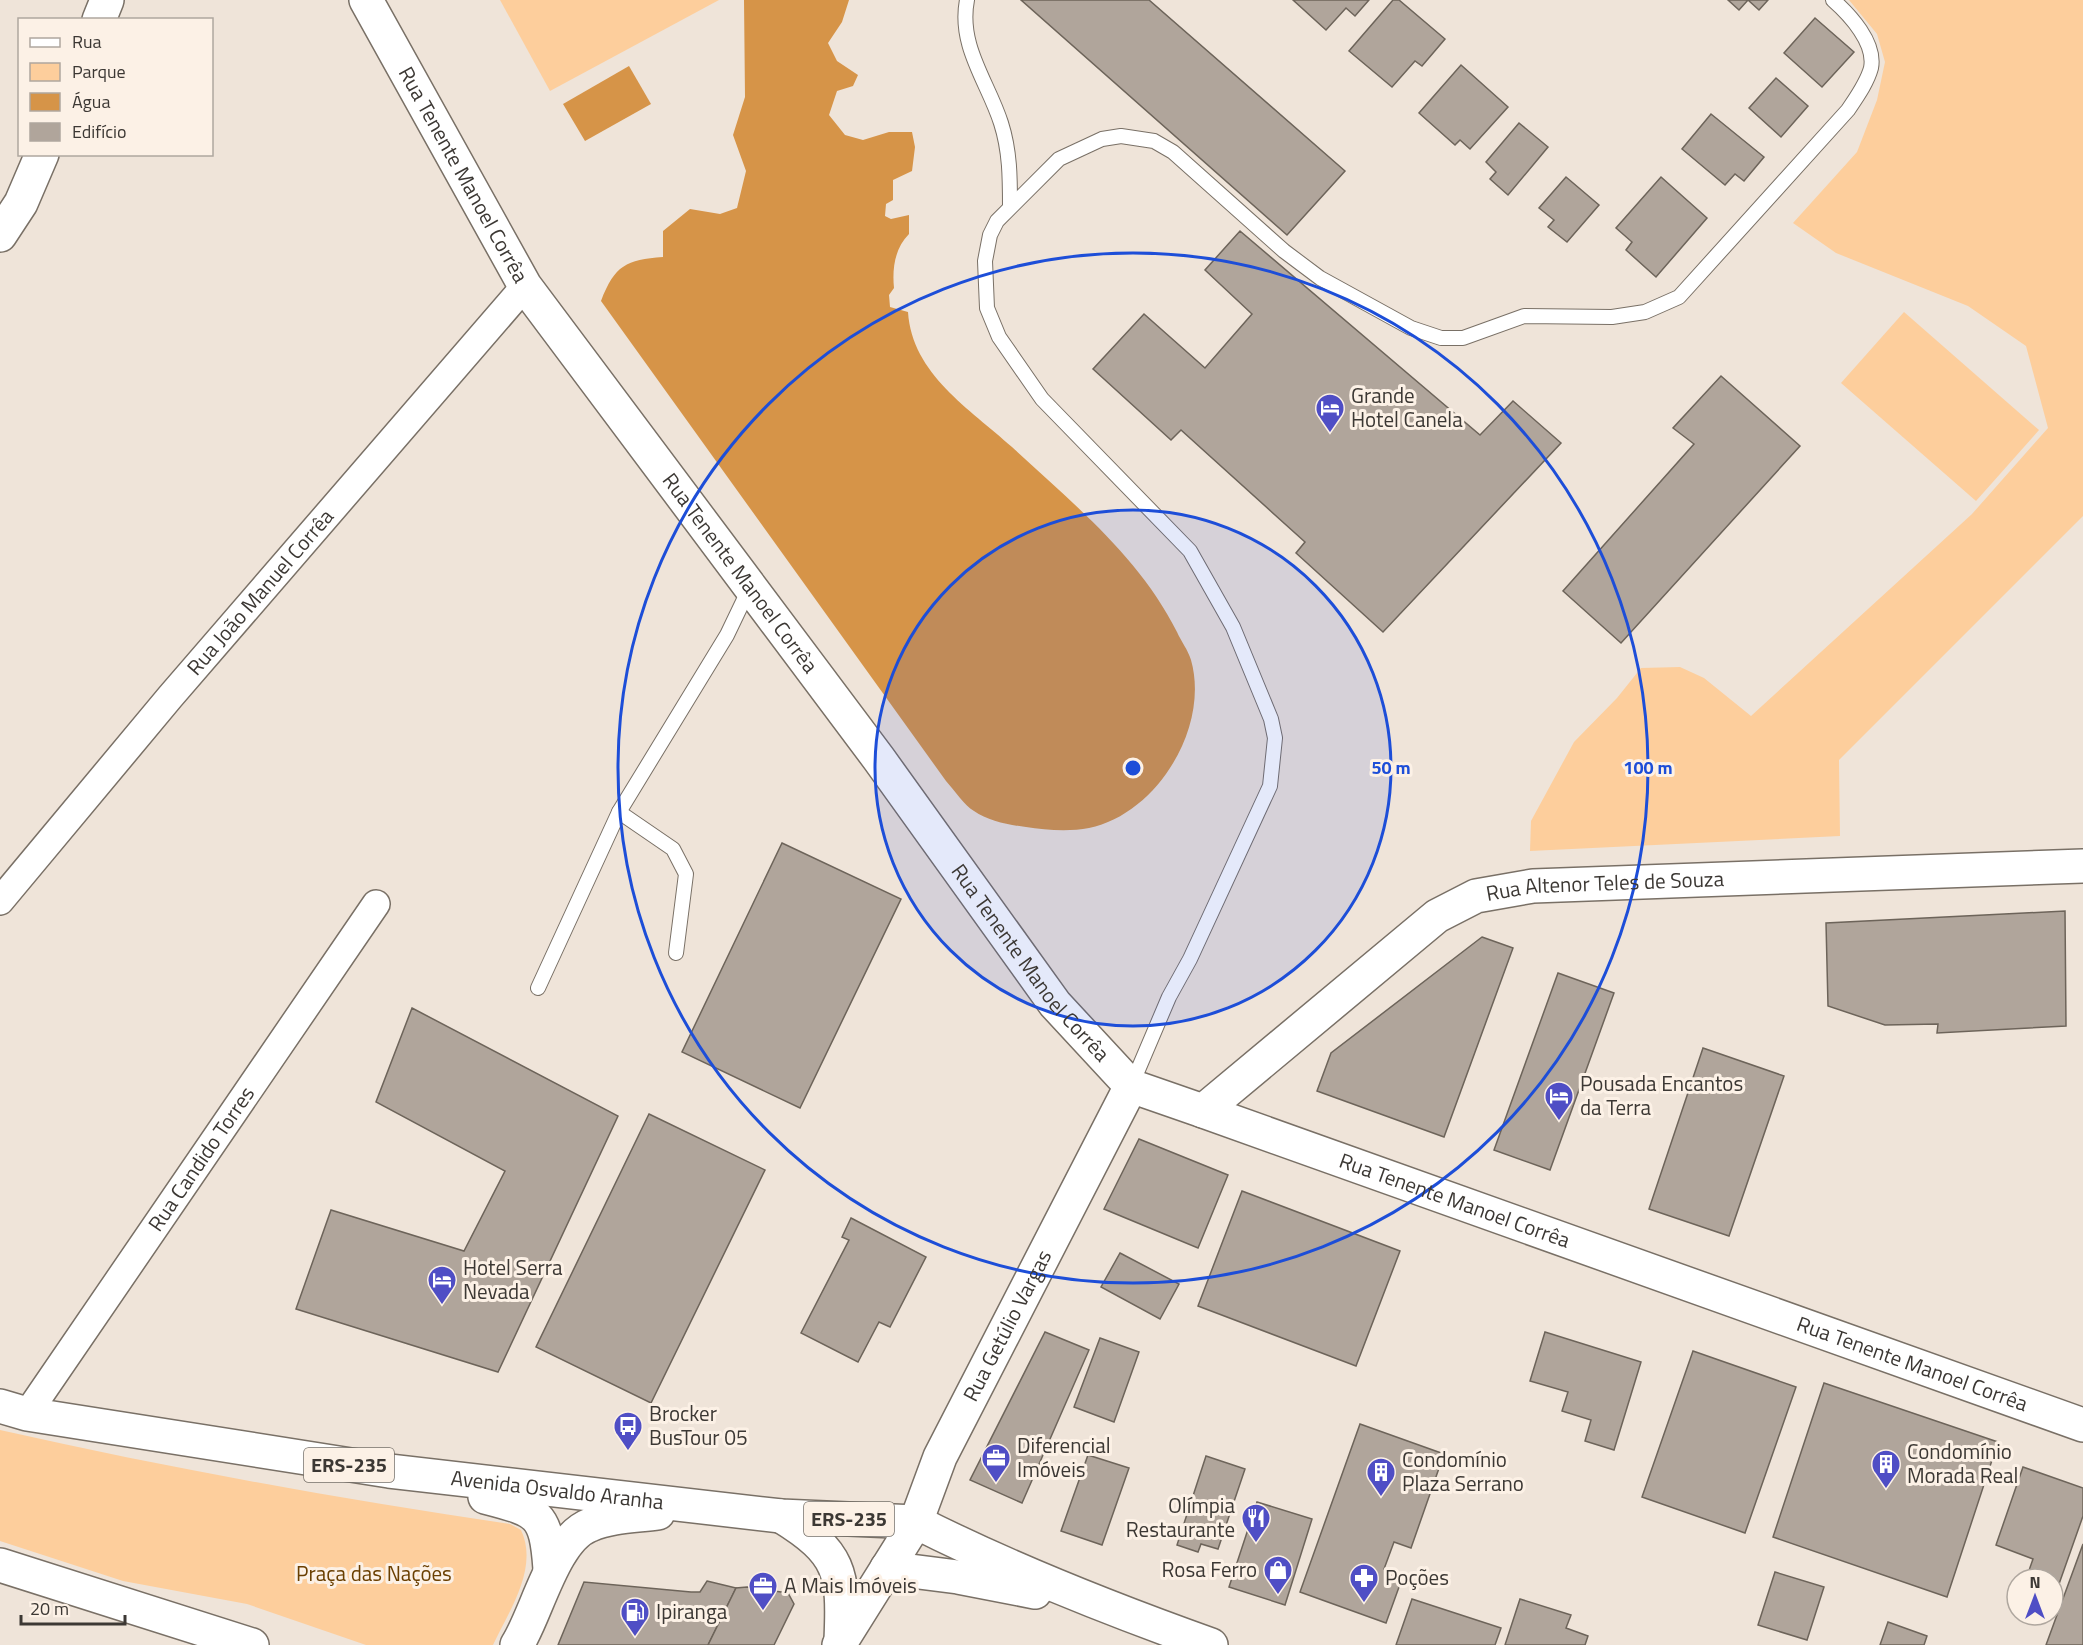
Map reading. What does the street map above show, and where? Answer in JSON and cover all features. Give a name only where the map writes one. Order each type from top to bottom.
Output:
[{"type":"main road","points":[[100,18],[107,0]]},
{"type":"main road","name":"Rua Tenente Manoel Corrêa","points":[[366,0],[525,286],[879,759],[1055,1004],[1131,1086],[2083,1425]]},
{"type":"main road","points":[[0,234],[21,203],[41,156]]},
{"type":"main road","name":"Rua Altenor Teles de Souza","points":[[1203,1111],[1437,916],[1476,896],[1533,886],[2083,866]]},
{"type":"main road","name":"Rua Getúlio Vargas","points":[[887,1568],[916,1521],[940,1457],[1131,1086]]},
{"type":"main road","name":"Avenida Osvaldo Aranha","points":[[13,1410],[389,1471],[781,1516],[916,1521],[970,1549],[1101,1605],[1211,1645]]},
{"type":"main road","points":[[389,1471],[525,1507],[543,1523],[548,1534],[550,1569]]},
{"type":"main road","points":[[523,1640],[550,1569],[575,1536],[587,1526],[701,1506]]},
{"type":"main road","points":[[781,1516],[810,1533],[827,1551],[838,1570],[843,1600],[840,1643]]},
{"type":"main road","points":[[0,1564],[252,1645]]},
{"type":"main road","points":[[840,1643],[887,1568]]},
{"type":"main road","name":"Avenida Osvaldo Aranha","points":[[887,1568],[958,1577],[1101,1605]]},
{"type":"street","name":"Rua João Manuel Corrêa","points":[[0,901],[170,697],[525,286]]},
{"type":"street","name":"Rua Candido Torres","points":[[13,1410],[376,904]]},
{"type":"lane","points":[[967,0],[964,16],[974,64],[994,104],[1007,146],[1010,170],[1010,207]]},
{"type":"lane","points":[[1131,1086],[1169,997],[1190,959],[1270,786],[1275,738],[1271,719],[1233,627],[1190,551],[1042,399],[990,320],[985,296],[987,248],[997,221],[1059,159],[1102,139],[1136,137],[1154,141],[1173,152],[1284,251],[1320,278],[1411,328],[1441,338],[1463,338],[1524,316],[1612,317],[1645,312],[1679,297],[1848,110],[1861,91],[1871,67],[1868,48],[1857,24],[1833,0]]},
{"type":"lane","points":[[538,988],[619,812],[727,635],[750,587]]},
{"type":"lane","points":[[619,812],[673,849],[686,874],[676,953]]},
{"type":"green space","points":[[500,0],[719,0],[550,91]]},
{"type":"green space","points":[[1849,0],[2083,0],[2083,516],[1839,760],[1840,836],[1530,851],[1531,821],[1574,742],[1617,698],[1641,668],[1680,667],[1704,678],[1751,716],[1972,514],[2048,428],[2026,346],[1968,306],[1836,253],[1793,223],[1857,152],[1877,100],[1885,62],[1877,34]]},
{"type":"green space","points":[[1904,312],[2039,430],[1976,501],[1841,383]]},
{"type":"green space","name":"Praça das Nações","points":[[0,1430],[254,1482],[510,1524],[521,1530],[526,1544],[524,1574],[520,1589],[493,1645],[366,1645],[247,1604],[123,1581],[0,1541]]},
{"type":"water","points":[[744,0],[849,0],[842,22],[828,43],[837,61],[858,75],[853,86],[837,91],[829,115],[845,135],[863,140],[889,132],[912,132],[915,147],[912,171],[893,180],[893,200],[886,204],[885,216],[891,219],[909,215],[909,234],[900,246],[896,259],[894,288],[889,295],[890,307],[908,312],[912,334],[920,354],[946,388],[1081,511],[1124,555],[1162,605],[1188,653],[1195,686],[1193,713],[1185,739],[1173,764],[1156,786],[1136,805],[1114,820],[1081,829],[1041,829],[992,820],[967,805],[946,781],[601,301],[611,279],[623,267],[640,260],[663,257],[663,231],[690,209],[720,214],[737,208],[746,171],[733,135],[745,97]]},
{"type":"water","points":[[629,66],[651,104],[585,141],[563,104]]},
{"type":"building","points":[[1021,0],[1149,0],[1345,171],[1287,235]]},
{"type":"building","points":[[1293,0],[1369,0],[1355,16],[1346,8],[1326,30]]},
{"type":"building","points":[[1393,0],[1399,0],[1445,39],[1422,66],[1415,61],[1392,87],[1349,51]]},
{"type":"building","points":[[1728,0],[1748,0],[1739,10]]},
{"type":"building","points":[[1748,0],[1768,0],[1759,10]]},
{"type":"building","points":[[1815,18],[1854,52],[1822,87],[1784,53]]},
{"type":"building","points":[[1461,65],[1508,107],[1470,149],[1460,140],[1455,145],[1419,113]]},
{"type":"building","points":[[1776,78],[1808,106],[1781,137],[1749,108]]},
{"type":"building","points":[[1711,114],[1764,157],[1744,181],[1735,174],[1725,185],[1682,149]]},
{"type":"building","points":[[1519,123],[1548,147],[1508,195],[1490,179],[1496,172],[1486,162]]},
{"type":"building","points":[[1566,177],[1599,205],[1567,242],[1548,227],[1554,220],[1539,208]]},
{"type":"building","points":[[1661,177],[1707,218],[1656,277],[1626,250],[1632,242],[1616,228]]},
{"type":"building","name":"Grande Hotel Canela","points":[[1240,231],[1480,435],[1513,401],[1561,443],[1383,632],[1296,553],[1305,542],[1181,430],[1171,440],[1093,369],[1144,314],[1205,368],[1252,314],[1205,270]]},
{"type":"building","points":[[1721,376],[1800,446],[1621,643],[1563,591],[1694,444],[1673,428]]},
{"type":"building","points":[[782,843],[901,899],[800,1108],[682,1052]]},
{"type":"building","points":[[2065,911],[2066,1026],[1937,1033],[1938,1024],[1885,1025],[1828,1006],[1826,923]]},
{"type":"building","points":[[1482,937],[1513,948],[1444,1137],[1317,1091],[1331,1053]]},
{"type":"building","points":[[1558,973],[1614,993],[1550,1170],[1494,1150]]},
{"type":"building","points":[[412,1008],[618,1116],[498,1372],[296,1309],[331,1210],[464,1251],[505,1171],[376,1102]]},
{"type":"building","points":[[1703,1048],[1784,1076],[1729,1236],[1649,1209]]},
{"type":"building","points":[[649,1114],[765,1170],[651,1403],[536,1347]]},
{"type":"building","points":[[1139,1139],[1228,1175],[1198,1248],[1104,1209]]},
{"type":"building","points":[[1242,1191],[1400,1251],[1356,1366],[1198,1306]]},
{"type":"building","points":[[851,1218],[926,1257],[890,1327],[879,1322],[858,1362],[801,1333],[849,1240],[842,1237]]},
{"type":"building","points":[[1120,1253],[1179,1284],[1160,1319],[1101,1287]]},
{"type":"building","points":[[1045,1332],[1089,1350],[1022,1503],[970,1480]]},
{"type":"building","points":[[1545,1332],[1641,1362],[1614,1450],[1585,1441],[1591,1420],[1562,1411],[1568,1392],[1530,1381]]},
{"type":"building","points":[[1100,1338],[1139,1352],[1114,1422],[1074,1407]]},
{"type":"building","points":[[1693,1351],[1796,1387],[1745,1533],[1642,1497]]},
{"type":"building","name":"Condomínio Morada Real","points":[[1824,1383],[1998,1442],[1947,1597],[1773,1537]]},
{"type":"building","name":"Condomínio Plaza Serrano","points":[[1360,1424],[1444,1454],[1411,1548],[1394,1542],[1384,1569],[1403,1576],[1386,1623],[1300,1592]]},
{"type":"building","points":[[1088,1455],[1129,1468],[1102,1545],[1061,1531]]},
{"type":"building","points":[[1206,1456],[1245,1469],[1218,1549],[1201,1544],[1198,1552],[1177,1545]]},
{"type":"building","points":[[2023,1467],[2083,1488],[2083,1516],[2065,1567],[2030,1567],[2033,1559],[1996,1545]]},
{"type":"building","points":[[1257,1502],[1312,1519],[1285,1605],[1229,1587]]},
{"type":"building","points":[[2083,1544],[2083,1645],[2046,1645],[2053,1627],[2065,1627],[2065,1593]]},
{"type":"building","points":[[1775,1572],[1824,1587],[1807,1640],[1758,1625]]},
{"type":"building","points":[[707,1581],[736,1588],[708,1645],[558,1645],[584,1582],[700,1592]]},
{"type":"building","points":[[747,1587],[788,1593],[794,1604],[774,1645],[708,1645],[736,1588]]},
{"type":"building","points":[[1412,1599],[1501,1628],[1495,1645],[1396,1645]]},
{"type":"building","points":[[1520,1599],[1571,1615],[1566,1628],[1588,1636],[1585,1645],[1505,1645]]},
{"type":"building","points":[[1888,1622],[1927,1636],[1924,1645],[1880,1645]]},
{"type":"place","name":"Grande Hotel Canela","points":[[1330,434]]},
{"type":"place","name":"Pousada Encantos da Terra","points":[[1559,1122]]},
{"type":"place","name":"Hotel Serra Nevada","points":[[442,1306]]},
{"type":"place","name":"Brocker BusTour 05","points":[[628,1452]]},
{"type":"place","name":"Diferencial Imóveis","points":[[996,1484]]},
{"type":"place","name":"Condomínio Morada Real","points":[[1886,1490]]},
{"type":"place","name":"Condomínio Plaza Serrano","points":[[1381,1498]]},
{"type":"place","name":"Olímpia Restaurante","points":[[1256,1544]]},
{"type":"place","name":"Rosa Ferro","points":[[1278,1596]]},
{"type":"place","name":"Poções","points":[[1364,1604]]},
{"type":"place","name":"A Mais Imóveis","points":[[763,1612]]},
{"type":"place","name":"Ipiranga","points":[[635,1638]]}]
